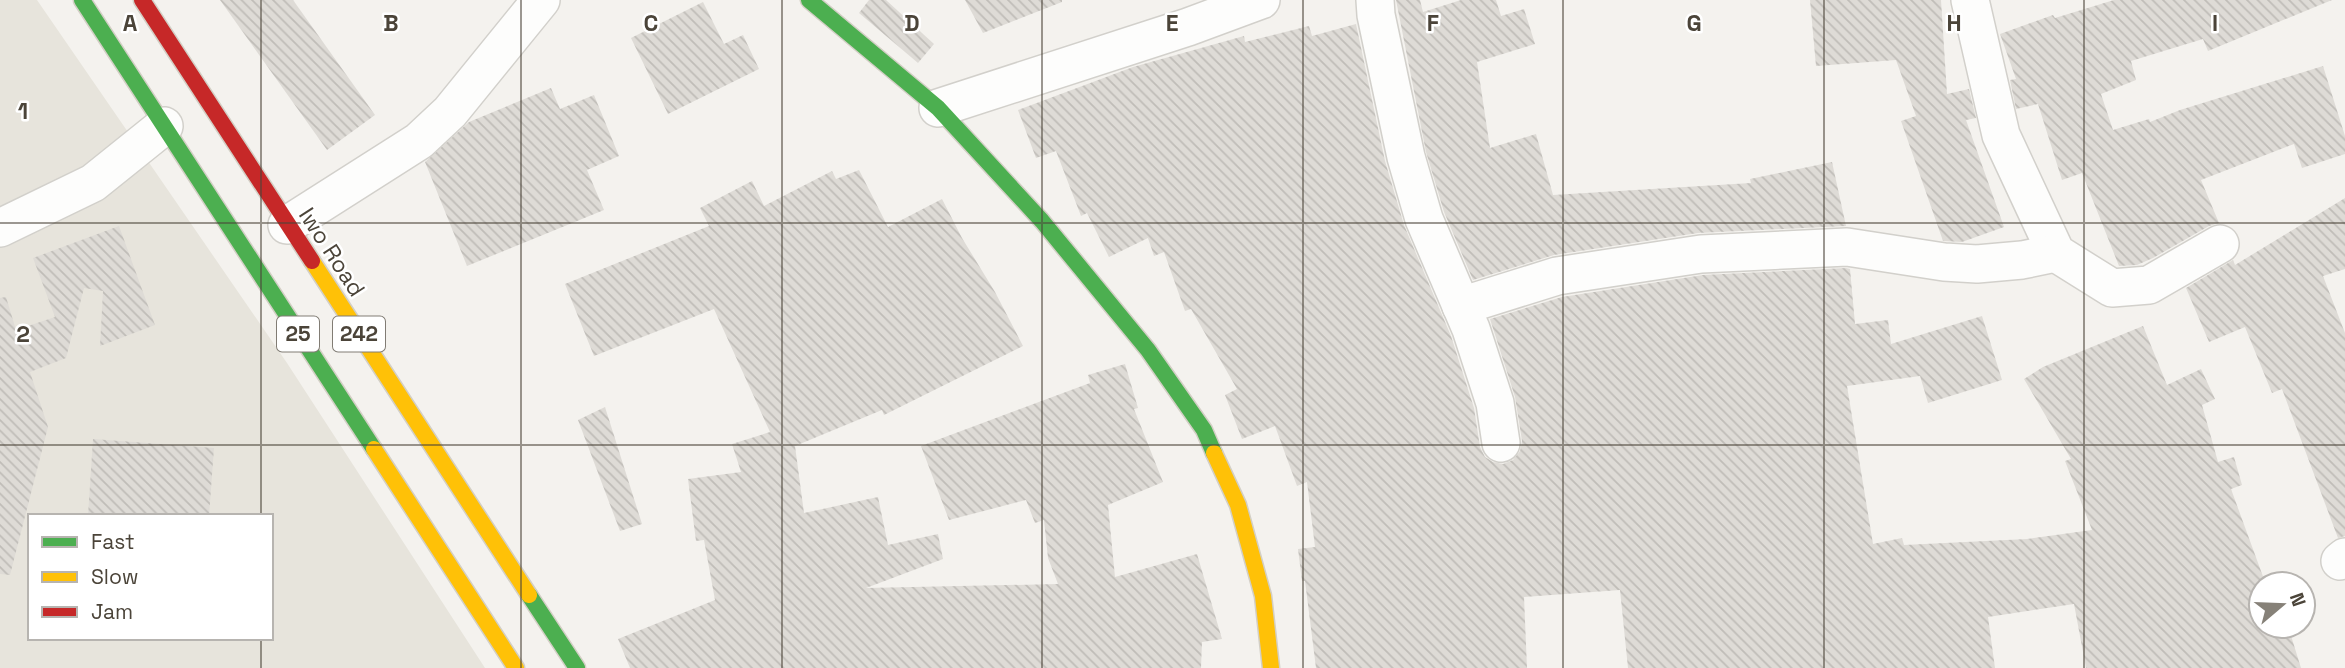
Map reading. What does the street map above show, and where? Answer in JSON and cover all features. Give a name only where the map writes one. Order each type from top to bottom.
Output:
[{"type":"main road","name":"25","points":[[82,0],[495,624],[516,668]]},
{"type":"main road","name":"Iwo Road","points":[[142,0],[527,602],[577,668]]},
{"type":"main road","points":[[810,0],[939,108],[1051,232],[1148,350],[1204,430],[1238,505],[1263,596],[1271,668]]},
{"type":"street","points":[[287,225],[419,141],[450,112],[541,0]]},
{"type":"street","points":[[939,108],[1188,27],[1261,0]]},
{"type":"street","points":[[1375,0],[1406,157],[1424,219],[1461,306],[1495,403],[1501,443]]},
{"type":"street","points":[[1970,0],[2001,135],[2056,253],[2112,288],[2149,285],[2220,244]]},
{"type":"street","points":[[0,228],[93,183],[163,126]]},
{"type":"street","points":[[1461,306],[1557,276],[1701,254],[1847,247],[1944,262],[1977,264],[2022,260],[2056,253]]},
{"type":"shaded area","points":[[0,0],[37,0],[287,363],[485,668],[0,668]]},
{"type":"building","points":[[220,0],[293,0],[375,115],[327,150]]},
{"type":"building","points":[[869,0],[886,0],[934,44],[918,63],[859,13]]},
{"type":"building","points":[[965,0],[1062,0],[1062,2],[983,33]]},
{"type":"building","points":[[1396,0],[1420,0],[1423,12],[1461,0],[1496,0],[1501,16],[1524,9],[1535,44],[1477,62],[1490,148],[1536,134],[1553,195],[1751,183],[1750,179],[1832,162],[1846,226],[1698,233],[1554,255],[1473,280],[1444,212],[1426,152]]},
{"type":"building","points":[[1810,0],[1941,0],[1947,94],[1969,89],[1976,118],[1966,120],[2004,227],[1962,242],[1943,241],[1901,121],[1916,116],[1896,60],[1816,66]]},
{"type":"building","points":[[2114,0],[2332,0],[2208,51],[2203,39],[2131,61],[2136,80],[2101,94],[2113,130],[2149,119],[2150,122],[2180,110],[2323,66],[2345,136],[2345,154],[2302,168],[2294,144],[2201,180],[2219,223],[2137,265],[2119,266],[2082,173],[2062,180],[2038,104],[2016,109],[2010,80],[2016,79],[2000,34],[2053,15],[2055,18]]},
{"type":"building","points":[[703,2],[724,44],[743,35],[759,69],[668,114],[631,38]]},
{"type":"building","points":[[1356,24],[1385,161],[1404,225],[1451,336],[1474,408],[1480,447],[1485,457],[1503,464],[1513,460],[1520,451],[1522,441],[1515,397],[1490,319],[1562,297],[1703,275],[1846,268],[1850,269],[1855,324],[1888,320],[1891,344],[1982,316],[2002,380],[1928,403],[1920,376],[1847,386],[1873,544],[1902,538],[1904,545],[2027,539],[2092,530],[2065,461],[2071,459],[2024,379],[2043,367],[2143,326],[2167,385],[2201,369],[2215,399],[2202,405],[2218,462],[2234,457],[2242,485],[2231,489],[2261,570],[2247,570],[2247,640],[2292,640],[2301,668],[2086,668],[2074,604],[1988,617],[1995,668],[1628,668],[1620,590],[1524,597],[1527,668],[1316,668],[1305,581],[1302,581],[1298,549],[1315,547],[1307,482],[1297,486],[1275,426],[1242,439],[1225,395],[1237,389],[1191,309],[1185,311],[1164,252],[1154,256],[1148,238],[1109,257],[1087,213],[1081,216],[1056,151],[1036,158],[1018,110],[1133,67],[1244,36],[1245,42],[1309,26],[1312,36]]},
{"type":"building","points":[[551,88],[560,109],[594,95],[619,156],[587,170],[604,210],[467,266],[425,162],[469,122]]},
{"type":"building","points":[[859,170],[888,227],[942,199],[1023,346],[884,415],[882,410],[795,446],[804,513],[878,497],[888,545],[938,534],[943,559],[866,588],[1058,584],[1048,558],[1044,520],[1035,523],[1026,500],[949,520],[921,446],[1090,383],[1088,375],[1125,364],[1138,408],[1134,409],[1163,482],[1108,505],[1115,577],[1197,554],[1222,639],[1202,642],[1201,668],[630,668],[618,639],[715,600],[704,540],[696,541],[688,479],[741,472],[732,444],[770,432],[714,309],[594,356],[565,284],[709,226],[700,208],[752,181],[764,206],[832,171],[836,179]]},
{"type":"building","points":[[2345,198],[2345,269],[2323,276],[2345,333],[2345,536],[2338,538],[2282,389],[2272,393],[2245,327],[2209,342],[2186,288],[2233,260],[2235,265]]},
{"type":"building","points":[[119,226],[155,325],[100,346],[103,291],[84,288],[66,358],[30,372],[48,427],[10,575],[0,574],[0,298],[6,297],[16,330],[55,317],[33,258]]},
{"type":"building","points":[[605,407],[642,524],[620,531],[578,420]]},
{"type":"building","points":[[93,439],[214,448],[209,514],[88,514]]},
{"type":"traffic: fast","points":[[82,0],[374,449]]},
{"type":"traffic: fast","points":[[809,0],[938,108],[1042,221],[1148,350],[1204,430],[1214,453]]},
{"type":"traffic: fast","points":[[529,595],[577,668]]},
{"type":"traffic: slow","points":[[312,261],[529,595]]},
{"type":"traffic: slow","points":[[374,449],[516,668]]},
{"type":"traffic: slow","points":[[1214,453],[1238,505],[1263,596],[1271,668]]},
{"type":"traffic: jam","points":[[142,0],[312,261]]}]
